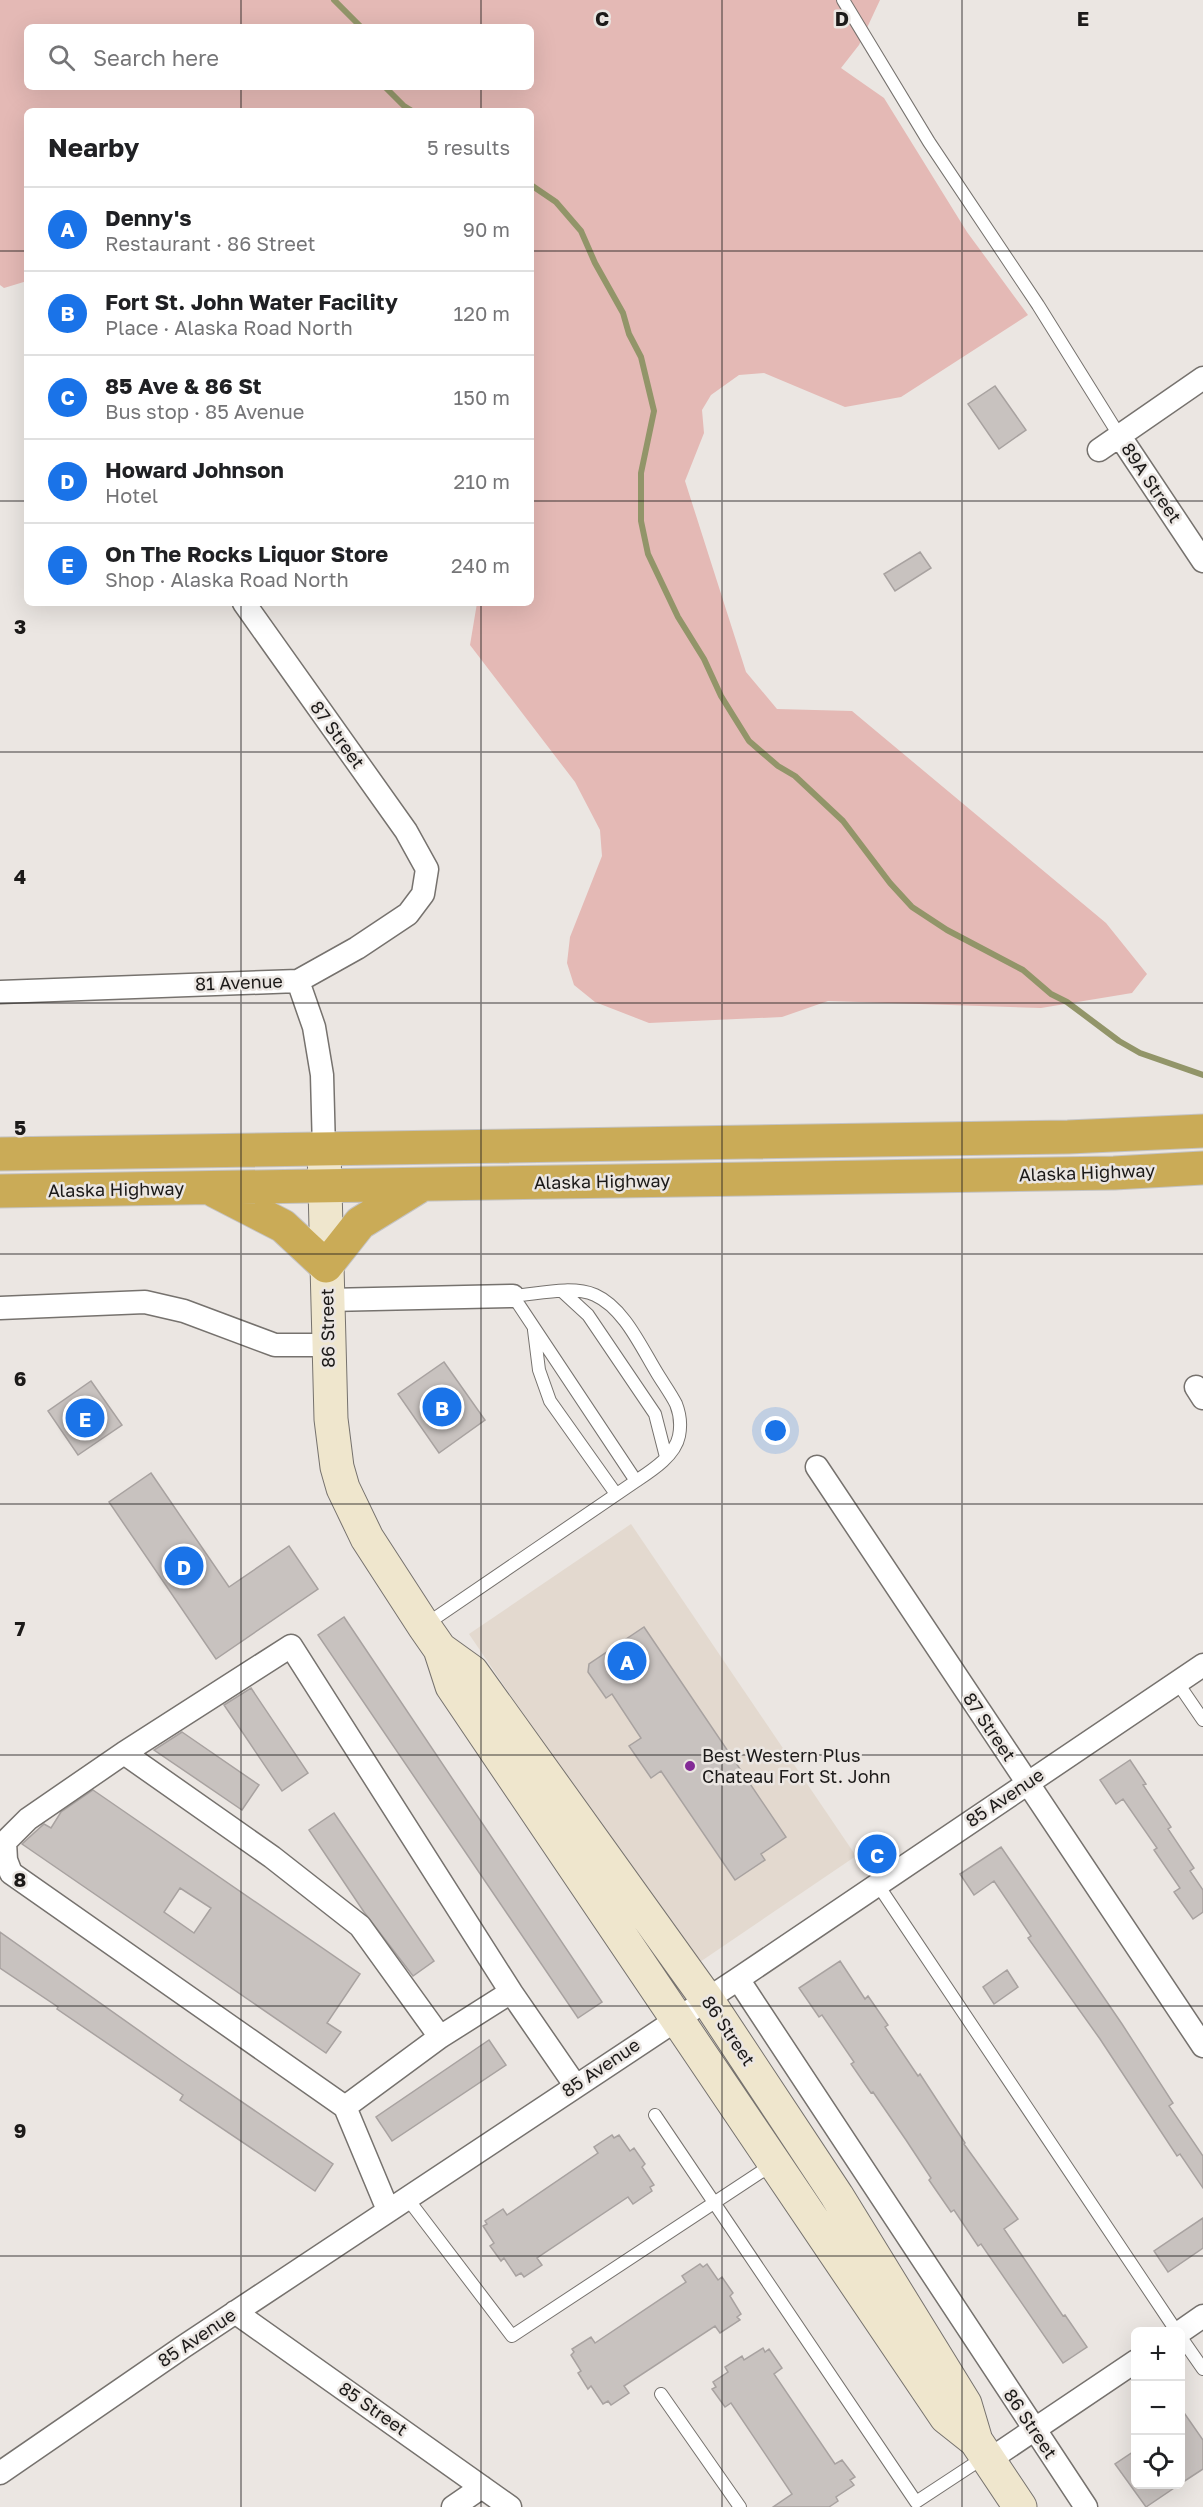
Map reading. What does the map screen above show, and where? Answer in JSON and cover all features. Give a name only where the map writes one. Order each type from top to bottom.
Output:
[{"type":"highway","name":"Alaska Highway","points":[[0,1154],[1068,1137],[1203,1131]]},
{"type":"highway","name":"Alaska Highway","points":[[0,1191],[1114,1173],[1203,1168]]},
{"type":"highway","points":[[210,1188],[283,1226],[326,1266],[360,1223],[421,1185]]},
{"type":"main road","name":"86 Street","points":[[324,1150],[328,1345],[334,1447],[343,1488],[367,1538],[432,1637],[452,1686],[677,2017],[773,2164],[946,2417],[984,2452]]},
{"type":"main road","name":"86 Street","points":[[432,1637],[472,1672],[706,1998],[837,2196],[965,2404],[984,2452],[1020,2507]]},
{"type":"street","points":[[1099,450],[1203,378]]},
{"type":"street","name":"89A Street","points":[[1119,435],[1203,561]]},
{"type":"street","name":"87 Street","points":[[245,606],[406,831],[427,869]]},
{"type":"street","name":"81 Avenue","points":[[0,992],[298,981],[357,948],[408,914],[423,894],[427,869]]},
{"type":"street","name":"86 Street","points":[[298,981],[314,1027],[322,1075],[324,1150]]},
{"type":"street","points":[[328,1300],[513,1296]]},
{"type":"street","points":[[0,1308],[145,1302],[184,1311],[275,1345],[328,1345]]},
{"type":"street","name":"87 Street","points":[[817,1467],[1203,2046]]},
{"type":"street","points":[[388,2210],[345,2107],[11,1873],[6,1860],[5,1842],[28,1820],[124,1753],[291,1646],[511,1992],[575,2085]]},
{"type":"street","name":"85 Avenue","points":[[0,2473],[235,2312],[878,1885],[1203,1665]]},
{"type":"street","points":[[124,1753],[272,1857],[360,1926],[440,2037]]},
{"type":"street","name":"86 Street","points":[[738,1978],[1086,2507]]},
{"type":"street","points":[[345,2107],[440,2037],[511,1992]]},
{"type":"street","name":"85 Street","points":[[235,2312],[510,2507]]},
{"type":"street","points":[[1185,2327],[1203,2316]]},
{"type":"street","points":[[984,2452],[1034,2430],[1131,2364]]},
{"type":"street","points":[[453,2507],[482,2487]]},
{"type":"lane","points":[[843,0],[929,142],[1038,305],[1119,435]]},
{"type":"lane","points":[[432,1637],[616,1494],[636,1481],[652,1470],[666,1457],[679,1438],[680,1419],[676,1404],[631,1330],[608,1303],[596,1295],[580,1290],[513,1296],[636,1481]]},
{"type":"lane","points":[[563,1292],[588,1316],[655,1414],[666,1457]]},
{"type":"lane","points":[[534,1328],[539,1370],[550,1401],[616,1494]]},
{"type":"lane","points":[[1177,1682],[1203,1720]]},
{"type":"lane","points":[[878,1885],[1175,2327]]},
{"type":"lane","points":[[655,2115],[912,2505],[984,2452]]},
{"type":"lane","points":[[407,2198],[512,2336],[773,2164]]},
{"type":"lane","points":[[1185,2343],[1203,2369]]},
{"type":"lane","points":[[662,2394],[740,2507]]},
{"type":"shaded area","points":[[0,0],[880,0],[859,45],[841,68],[884,98],[967,232],[1028,315],[901,397],[845,407],[764,373],[739,375],[711,395],[702,410],[704,433],[685,481],[746,672],[777,709],[852,711],[1106,923],[1147,974],[1132,993],[1041,1008],[828,1001],[782,1017],[649,1023],[595,1002],[574,985],[567,963],[570,937],[602,856],[600,830],[575,782],[470,645],[476,606],[534,606],[534,108],[24,108],[24,282],[4,288],[0,285]]},
{"type":"shaded area","points":[[631,1524],[856,1856],[694,1966],[469,1634]]},
{"type":"building","points":[[995,386],[1026,430],[999,449],[968,404]]},
{"type":"building","points":[[920,552],[931,568],[895,591],[884,574]]},
{"type":"building","points":[[444,1362],[485,1420],[439,1453],[398,1394]]},
{"type":"building","points":[[91,1381],[122,1425],[78,1455],[48,1411]]},
{"type":"building","points":[[151,1473],[229,1587],[289,1546],[318,1589],[216,1659],[109,1502]]},
{"type":"building","points":[[344,1617],[602,2002],[578,2018],[318,1635]]},
{"type":"building","name":"Best Western Plus Chateau Fort St. John","points":[[644,1627],[786,1837],[761,1854],[765,1860],[735,1880],[661,1771],[651,1778],[629,1746],[641,1738],[612,1694],[606,1698],[588,1672],[589,1664]]},
{"type":"building","points":[[251,1688],[308,1773],[282,1791],[224,1705]]},
{"type":"building","points":[[182,1732],[259,1785],[242,1810],[154,1750]]},
{"type":"building","points":[[1130,1760],[1146,1784],[1143,1785],[1171,1827],[1168,1829],[1194,1868],[1190,1871],[1203,1890],[1203,1912],[1193,1919],[1174,1892],[1180,1888],[1154,1850],[1157,1848],[1123,1799],[1116,1804],[1100,1780]]},
{"type":"building","points":[[93,1790],[360,1974],[327,2023],[341,2032],[326,2053],[22,1844],[44,1824],[51,1828],[61,1812]],"holes":[[[180,1888],[211,1908],[194,1933],[164,1912]]]},
{"type":"building","points":[[334,1813],[434,1961],[413,1976],[364,1912],[309,1830]]},
{"type":"building","points":[[1001,1847],[1173,2103],[1169,2106],[1203,2156],[1203,2188],[1180,2154],[1177,2156],[1100,2039],[1028,1938],[1031,1936],[994,1881],[974,1895],[960,1874]]},
{"type":"building","points":[[0,1932],[182,2061],[333,2164],[315,2191],[180,2100],[183,2095],[0,1968]]},
{"type":"building","points":[[840,1961],[865,1999],[868,1996],[888,2025],[885,2027],[918,2076],[920,2074],[964,2144],[1018,2219],[1004,2229],[1087,2347],[1063,2363],[981,2244],[978,2246],[954,2210],[951,2212],[906,2140],[851,2064],[854,2062],[822,2015],[819,2017],[799,1988]]},
{"type":"building","points":[[1007,1970],[1018,1987],[994,2004],[983,1987]]},
{"type":"building","points":[[489,2040],[506,2065],[392,2141],[376,2117]]},
{"type":"building","points":[[612,2135],[614,2138],[619,2135],[630,2151],[634,2148],[645,2164],[642,2167],[654,2185],[650,2187],[652,2191],[633,2204],[628,2197],[537,2258],[542,2265],[524,2277],[521,2273],[516,2276],[504,2258],[501,2261],[490,2246],[494,2243],[483,2226],[487,2224],[485,2221],[503,2209],[507,2215],[598,2153],[594,2147]]},
{"type":"building","points":[[1203,2218],[1203,2248],[1168,2272],[1154,2251]]},
{"type":"building","points":[[700,2264],[703,2267],[707,2264],[718,2280],[722,2277],[733,2293],[730,2296],[741,2314],[737,2317],[740,2320],[720,2333],[715,2326],[624,2386],[629,2393],[611,2405],[608,2401],[603,2404],[591,2386],[588,2389],[578,2373],[581,2371],[571,2355],[574,2352],[572,2349],[591,2337],[595,2343],[686,2282],[682,2276]]},
{"type":"building","points":[[763,2348],[765,2352],[769,2349],[782,2368],[774,2374],[835,2464],[842,2460],[855,2477],[850,2480],[854,2485],[836,2497],[838,2501],[829,2507],[773,2507],[792,2494],[731,2403],[725,2407],[712,2389],[716,2387],[713,2382],[728,2372],[725,2367],[742,2356],[744,2360]]},
{"type":"building","points":[[1185,2414],[1203,2440],[1203,2469],[1185,2481]]},
{"type":"building","points":[[1131,2453],[1131,2486],[1115,2464]]},
{"type":"building","points":[[1133,2489],[1173,2489],[1146,2507]]},
{"type":"waterway","points":[[334,0],[358,24]]},
{"type":"waterway","points":[[388,90],[407,108]]},
{"type":"waterway","points":[[534,187],[556,202],[581,231],[595,263],[623,313],[629,334],[641,357],[654,411],[641,473],[641,521],[648,554],[678,617],[704,659],[721,696],[749,741],[778,766],[795,776],[843,821],[890,883],[912,907],[947,930],[1023,970],[1051,994],[1067,1002],[1119,1041],[1140,1053],[1203,1075]]},
{"type":"place","name":"Fort St. John Water Facility","points":[[442,1407]]},
{"type":"place","name":"On The Rocks Liquor Store","points":[[85,1418]]},
{"type":"place","name":"Howard Johnson","points":[[184,1566]]},
{"type":"place","name":"Denny's","points":[[627,1661]]},
{"type":"place","name":"Best Western Plus Chateau Fort St. John","points":[[690,1766]]},
{"type":"place","name":"85 Ave & 86 St","points":[[877,1854]]}]
